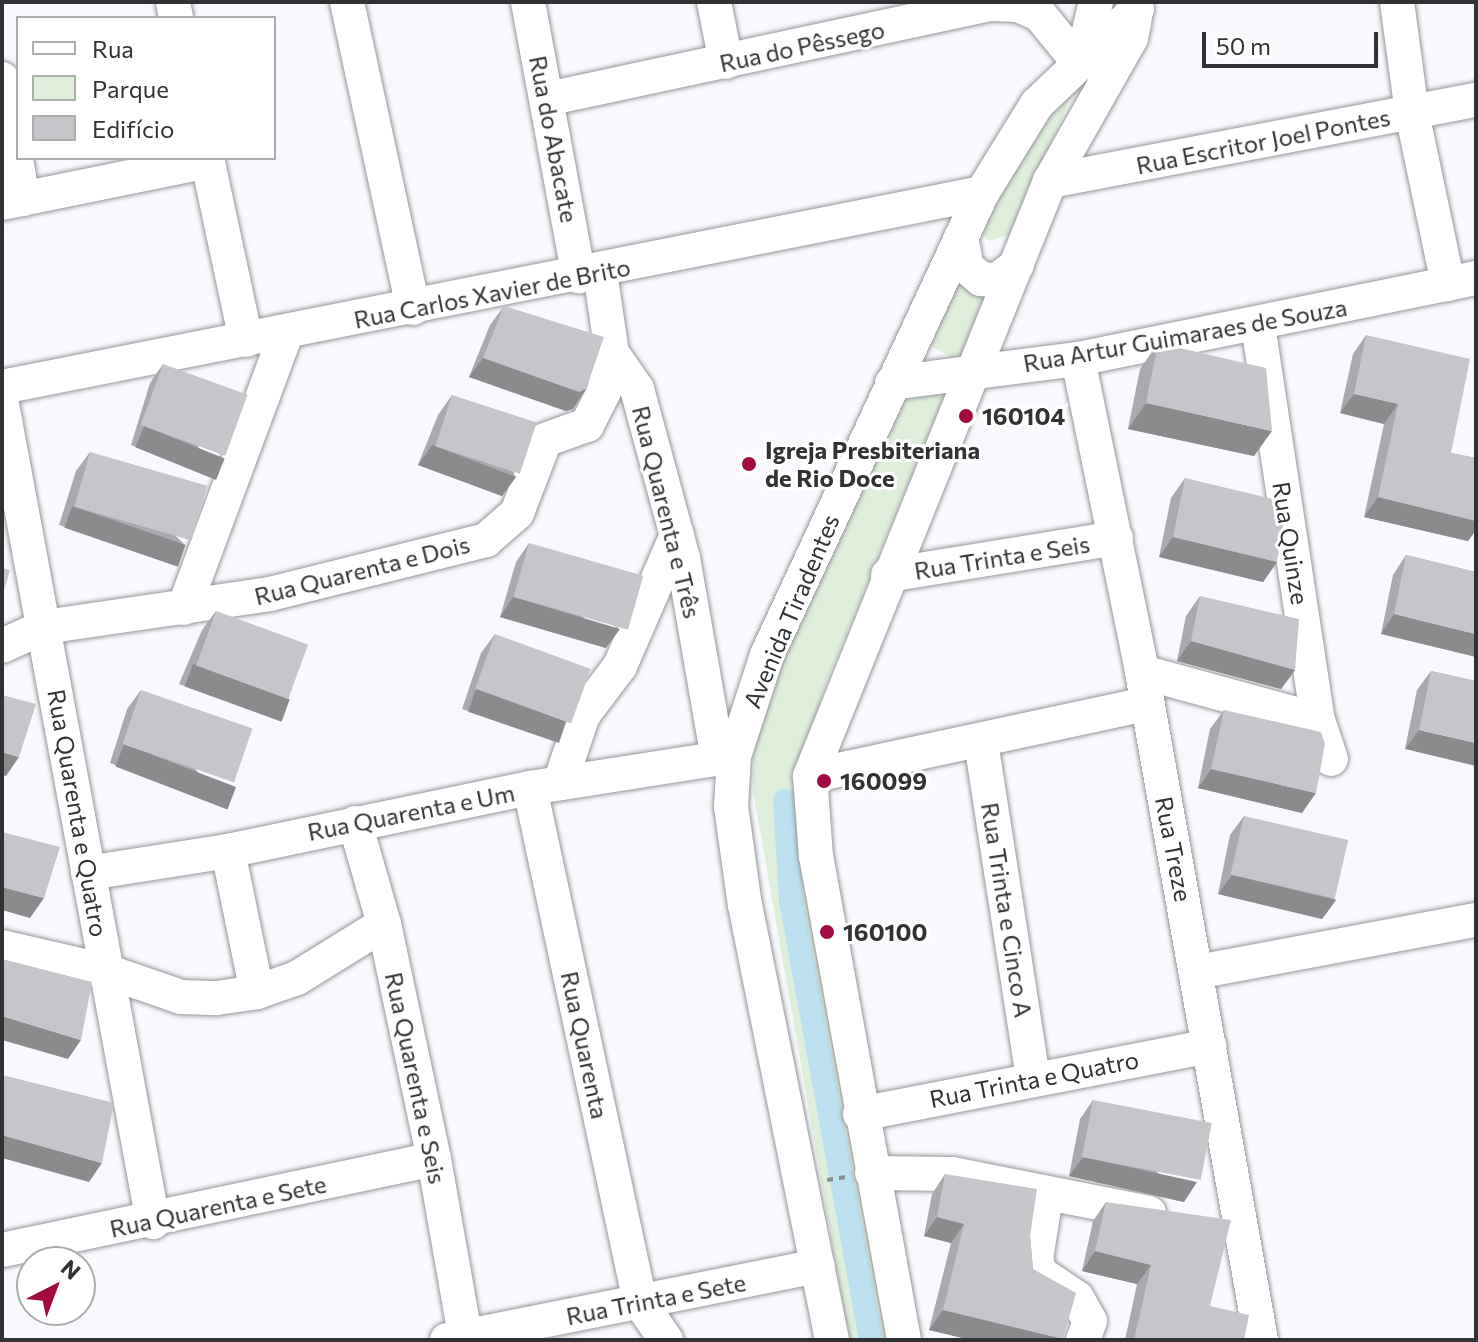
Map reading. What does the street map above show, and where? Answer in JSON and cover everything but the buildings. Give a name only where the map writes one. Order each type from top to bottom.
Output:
[{"type":"street","points":[[347,2],[413,308]]},
{"type":"street","name":"Rua do Abacate","points":[[528,2],[547,99],[590,274]]},
{"type":"street","points":[[714,2],[726,62]]},
{"type":"street","points":[[1049,2],[1070,51],[1079,101],[1055,169]]},
{"type":"street","points":[[1070,51],[1096,2]]},
{"type":"street","points":[[1397,2],[1412,113],[1462,281]]},
{"type":"street","name":"Rua do Pêssego","points":[[547,99],[992,4],[1026,7],[1070,51]]},
{"type":"street","name":"Avenida Tiradentes","points":[[832,1340],[745,906],[726,757],[767,655],[982,193],[1070,51],[1138,6]]},
{"type":"street","name":"Avenida Tiradentes","points":[[904,1340],[863,1174],[860,1114],[816,857],[810,776],[888,575],[1055,169],[1131,38],[1138,6]]},
{"type":"street","points":[[2,79],[13,201],[208,160],[246,340]]},
{"type":"street","name":"Rua Escritor Joel Pontes","points":[[1055,169],[1412,113],[1476,100]]},
{"type":"street","name":"Rua Carlos Xavier de Brito","points":[[2,387],[590,274],[982,193]]},
{"type":"street","points":[[961,237],[967,267],[981,279],[1005,277],[1017,265]]},
{"type":"street","name":"Rua Quarenta e Três","points":[[590,274],[612,353],[637,389],[677,535],[726,757]]},
{"type":"street","name":"Rua Artur Guimaraes de Souza","points":[[892,383],[1078,359],[1258,325],[1462,281]]},
{"type":"street","name":"Rua Quinze","points":[[1258,325],[1318,720],[1331,759]]},
{"type":"street","points":[[184,608],[286,334]]},
{"type":"street","name":"Rua Quarenta e Dois","points":[[2,646],[44,627],[270,594],[486,540],[517,513],[545,440],[587,425],[604,391],[612,353]]},
{"type":"street","name":"Rua Treze","points":[[1078,359],[1145,688],[1261,1340]]},
{"type":"street","name":"Rua Quarenta e Quatro","points":[[2,404],[153,1222]]},
{"type":"street","points":[[545,786],[583,715],[620,666],[677,535]]},
{"type":"street","name":"Rua Trinta e Seis","points":[[888,575],[1116,538]]},
{"type":"street","points":[[810,776],[981,742],[1145,688],[1318,720]]},
{"type":"street","name":"Rua Trinta e Cinco A","points":[[981,742],[1033,1078]]},
{"type":"street","name":"Rua Quarenta e Um","points":[[88,873],[228,851],[545,786],[726,757]]},
{"type":"street","name":"Rua Quarenta","points":[[545,786],[640,1302]]},
{"type":"street","name":"Rua Quarenta e Seis","points":[[355,823],[384,924],[434,1159],[459,1339]]},
{"type":"street","points":[[228,851],[257,992]]},
{"type":"street","points":[[1197,972],[1476,920]]},
{"type":"street","points":[[2,947],[106,971],[181,997],[257,992],[297,978],[384,924]]},
{"type":"street","name":"Rua Trinta e Quatro","points":[[860,1114],[1209,1046]]},
{"type":"street","name":"Rua Quarenta e Sete","points":[[2,1250],[153,1222],[434,1159]]},
{"type":"street","points":[[863,1174],[952,1174],[1046,1196],[1170,1216]]},
{"type":"street","points":[[1046,1196],[1036,1259],[1040,1273],[1077,1298],[1090,1321],[1083,1340]]},
{"type":"street","name":"Rua Trinta e Sete","points":[[459,1339],[818,1266]]},
{"type":"street","points":[[640,1302],[666,1340]]},
{"type":"path","points":[[818,1182],[863,1174]]},
{"type":"green space","points":[[1079,78],[1012,234],[989,241],[979,230],[1028,118]]},
{"type":"green space","points":[[965,274],[992,296],[959,361],[921,341],[946,295]]},
{"type":"green space","points":[[949,384],[822,694],[802,789],[903,1340],[849,1340],[753,790],[754,701],[889,402]]},
{"type":"waterway","points":[[785,801],[791,900],[871,1340]]},
{"type":"place","name":"160104","points":[[966,416]]},
{"type":"place","name":"Igreja Presbiteriana de Rio Doce","points":[[749,464]]},
{"type":"place","name":"160099","points":[[824,781]]},
{"type":"place","name":"160100","points":[[827,932]]}]
